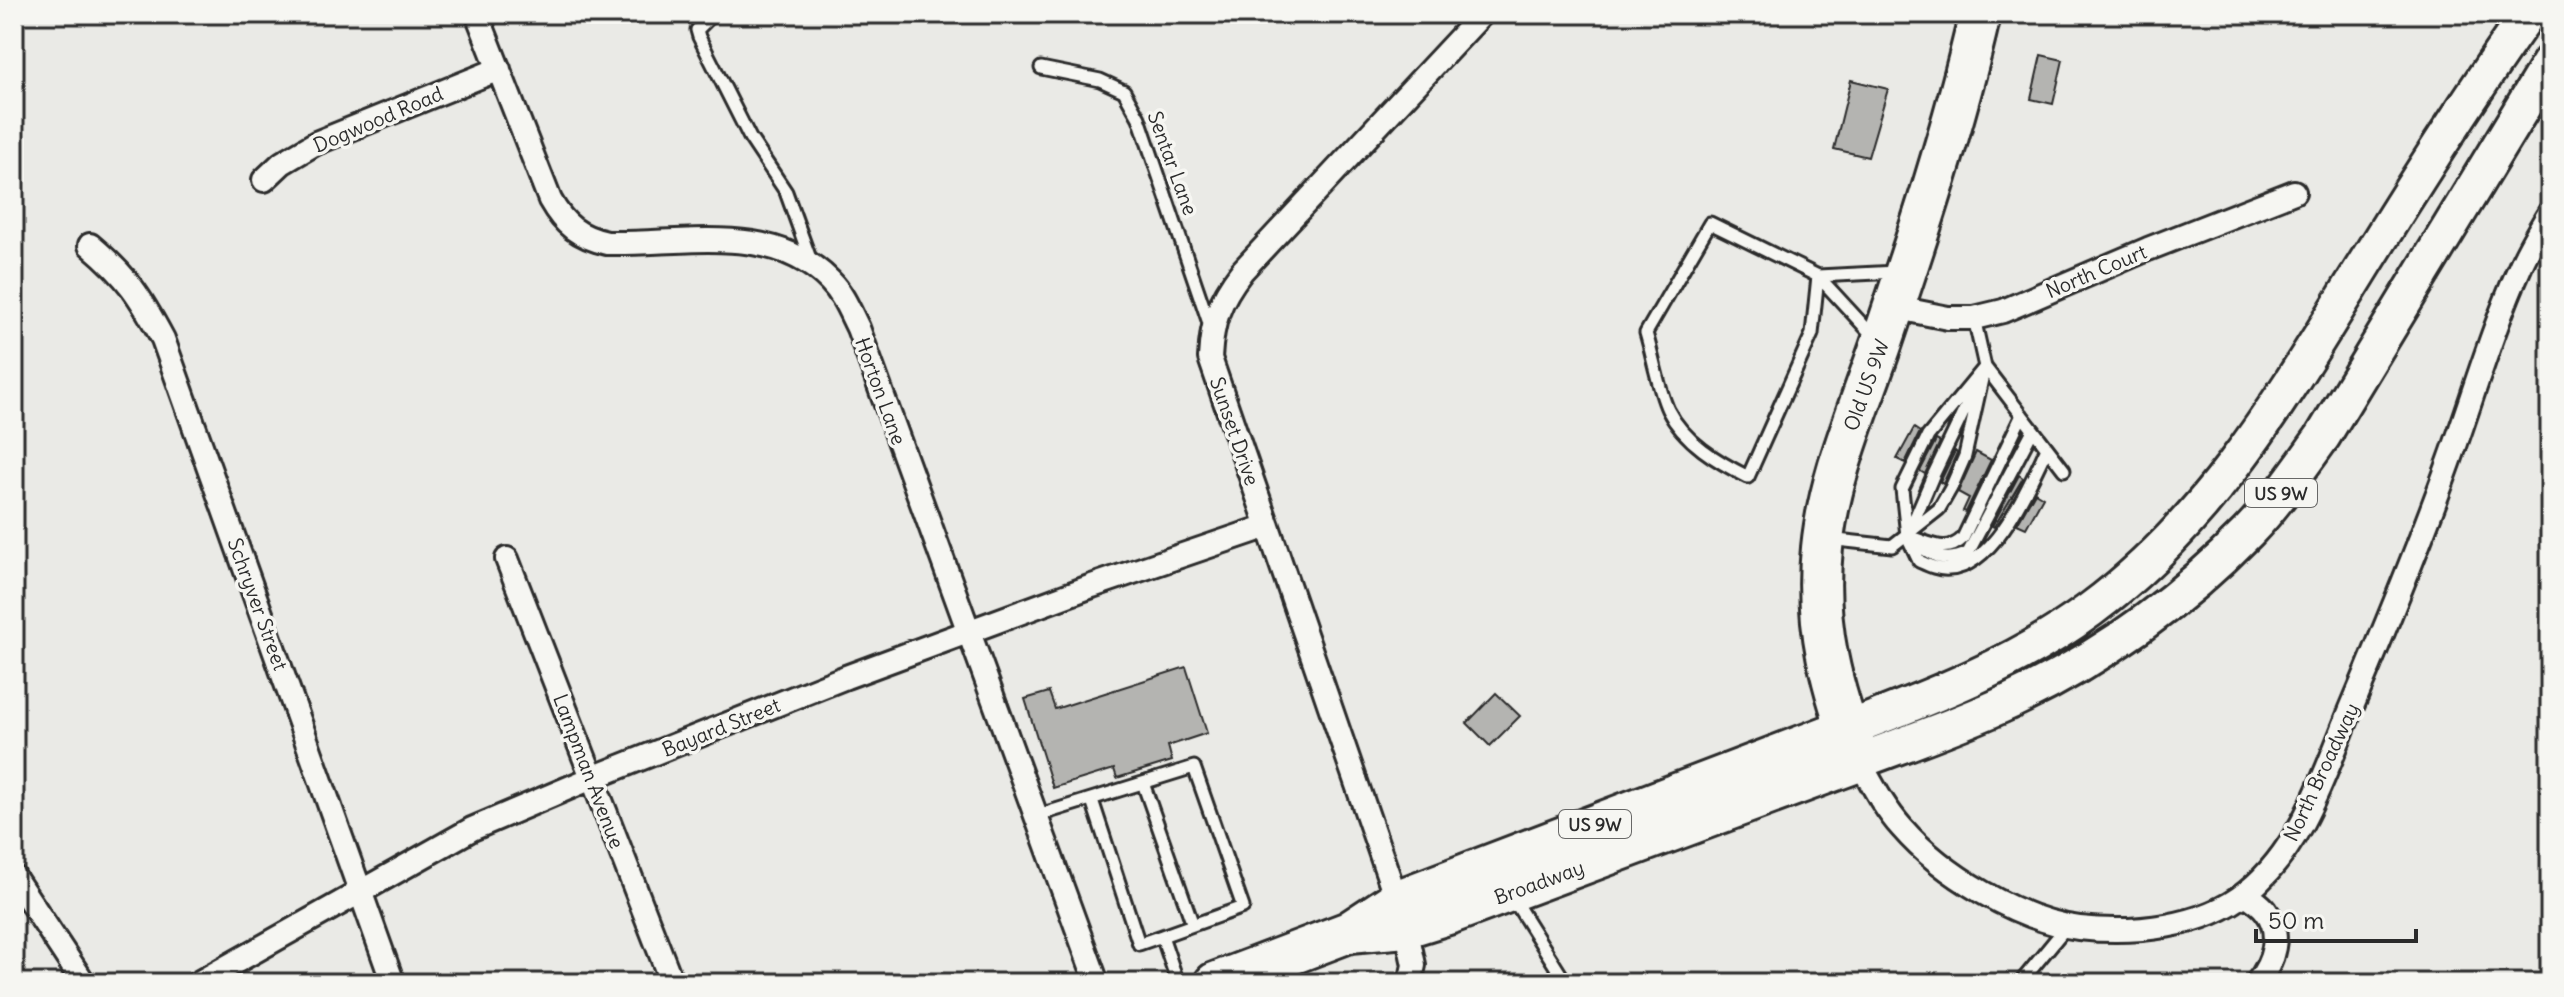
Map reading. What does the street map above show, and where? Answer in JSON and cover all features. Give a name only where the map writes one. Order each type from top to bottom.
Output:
[{"type":"highway","name":"Old US 9W","points":[[1853,745],[1836,701],[1825,644],[1821,611],[1824,538],[1844,448],[1949,137],[1980,14]]},
{"type":"highway","name":"Broadway","points":[[1401,914],[1509,893],[1853,745]]},
{"type":"highway","name":"Broadway","points":[[1215,983],[1853,745]]},
{"type":"main road","name":"US 9W","points":[[1853,745],[2044,640],[2090,610],[2175,536],[2211,497],[2244,454],[2401,205],[2528,14]]},
{"type":"main road","name":"US 9W","points":[[1853,745],[2010,701],[2066,673],[2163,608],[2209,570],[2250,530],[2323,436],[2550,62]]},
{"type":"street","name":"Horton Lane","points":[[477,14],[550,200],[561,219],[573,231],[607,243],[749,241],[792,253],[813,265],[832,282],[844,300],[858,328],[1097,983]]},
{"type":"street","name":"Sunset Drive","points":[[1410,983],[1414,965],[1401,914],[1210,358],[1212,330],[1223,296],[1242,271],[1482,14]]},
{"type":"street","name":"Dogwood Road","points":[[264,180],[282,163],[316,143],[499,69]]},
{"type":"street","name":"North Court","points":[[1899,290],[1930,316],[1974,318],[2003,311],[2148,249],[2294,192]]},
{"type":"street","name":"North Broadway","points":[[1853,745],[1881,800],[1922,849],[1974,887],[2038,917],[2067,926],[2100,930],[2154,927],[2201,917],[2246,894],[2263,878],[2296,833],[2324,774],[2445,474],[2521,264],[2550,212]]},
{"type":"street","name":"Schryver Street","points":[[90,245],[116,267],[137,291],[163,339],[393,983]]},
{"type":"street","name":"Bayard Street","points":[[198,983],[472,829],[592,778],[969,631],[1268,526]]},
{"type":"street","name":"Lampman Avenue","points":[[507,559],[672,983]]},
{"type":"street","points":[[14,877],[84,983]]},
{"type":"street","points":[[2246,894],[2267,912],[2276,937],[2275,948],[2257,983]]},
{"type":"lane","points":[[713,14],[697,30],[699,37],[750,138],[786,192],[813,265]]},
{"type":"lane","name":"Sentar Lane","points":[[1041,68],[1100,80],[1124,91],[1139,118],[1212,330]]},
{"type":"lane","points":[[1818,276],[1812,334],[1748,477],[1713,459],[1690,439],[1668,411],[1646,333],[1710,223],[1818,276],[1899,290]]},
{"type":"lane","points":[[1818,276],[1881,345]]},
{"type":"lane","points":[[1974,318],[1985,367],[2064,470]]},
{"type":"lane","points":[[1985,367],[1928,436],[1902,489],[1907,536],[1919,561],[1945,570],[1970,564],[1988,550],[2031,482],[2047,448]]},
{"type":"lane","points":[[1907,536],[1985,367]]},
{"type":"lane","points":[[1824,538],[1892,546],[1939,509],[1965,456],[1985,367]]},
{"type":"lane","points":[[1907,536],[1947,548],[1963,538],[2022,415]]},
{"type":"lane","points":[[1907,536],[1938,558],[1957,558],[1968,553],[2033,430]]},
{"type":"lane","points":[[1036,816],[1194,767],[1243,907],[1139,944],[1092,800]]},
{"type":"lane","points":[[1143,783],[1193,925]]},
{"type":"lane","points":[[1509,893],[1566,983]]},
{"type":"lane","points":[[2020,983],[2067,926]]},
{"type":"lane","points":[[1162,936],[1178,983]]},
{"type":"building","points":[[2041,55],[2063,60],[2053,104],[2031,99]]},
{"type":"building","points":[[1851,80],[1888,89],[1868,157],[1834,149]]},
{"type":"building","points":[[1914,428],[1920,432],[1905,463],[1897,459]]},
{"type":"building","points":[[1936,440],[1940,442],[1925,474],[1920,471]]},
{"type":"building","points":[[1955,451],[1957,453],[1943,484],[1940,482]]},
{"type":"building","points":[[1976,452],[1991,460],[1966,512],[1963,511],[1969,498],[1958,492]]},
{"type":"building","points":[[2019,475],[2023,478],[1992,526]]},
{"type":"building","points":[[2035,492],[2043,497],[2026,528],[2017,524]]},
{"type":"building","points":[[1186,667],[1207,733],[1168,746],[1172,761],[1117,778],[1114,769],[1053,788],[1025,699],[1049,692],[1055,709]]},
{"type":"building","points":[[1496,693],[1520,716],[1490,746],[1467,723]]}]
